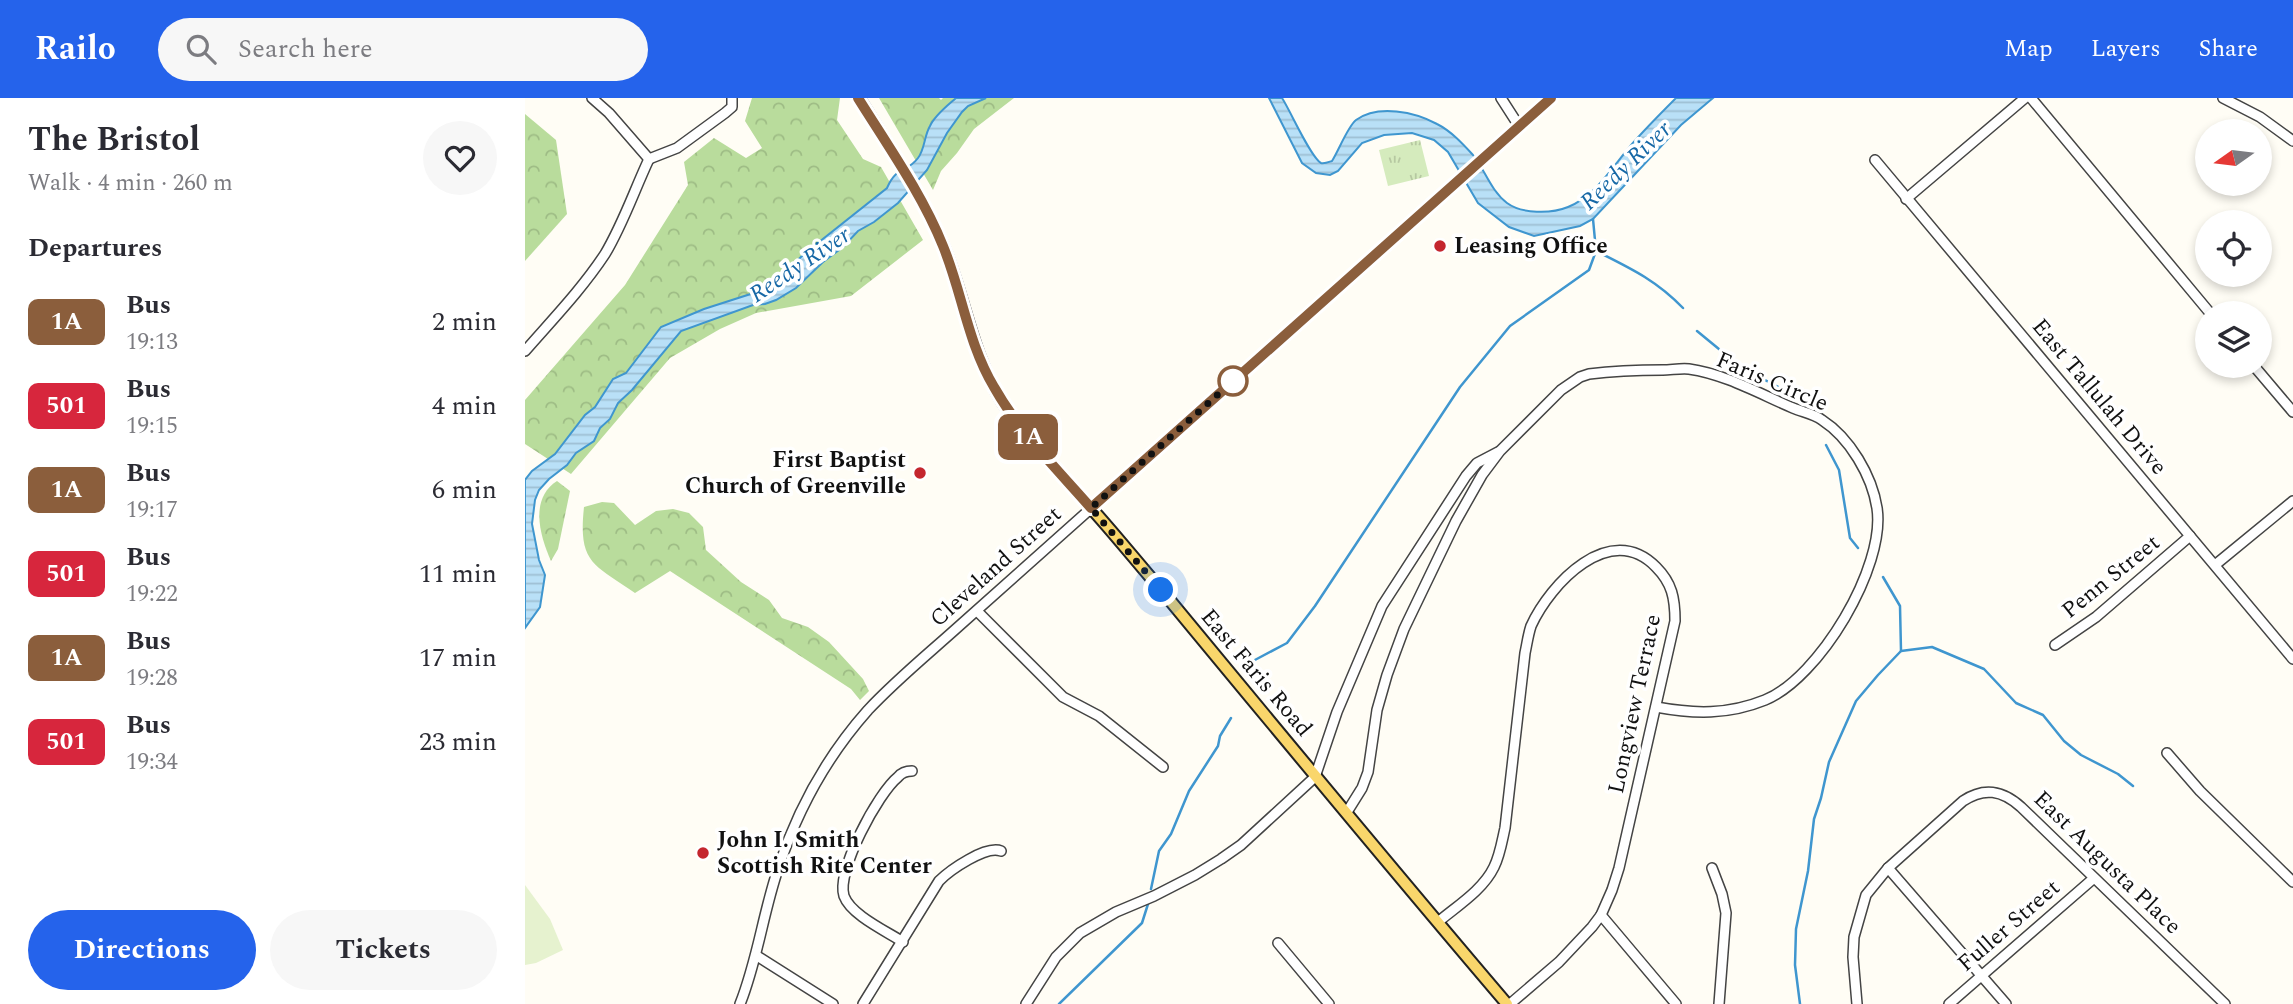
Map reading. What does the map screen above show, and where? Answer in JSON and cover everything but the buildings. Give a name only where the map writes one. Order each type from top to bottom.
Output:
[{"type":"main road","name":"East Faris Road","points":[[859,98],[922,201],[948,258],[971,334],[991,383],[1033,444],[1091,508],[1509,1004]]},
{"type":"street","points":[[591,98],[609,113],[649,159]]},
{"type":"street","points":[[525,351],[605,253],[622,222],[649,159],[677,148],[725,113],[732,107],[732,98]]},
{"type":"street","points":[[1501,98],[1519,126]]},
{"type":"street","name":"Cleveland Street","points":[[740,1004],[757,956],[775,878],[793,826],[836,751],[867,712],[890,688],[1551,98]]},
{"type":"street","points":[[1906,200],[2025,98]]},
{"type":"street","points":[[2031,98],[2200,301]]},
{"type":"street","points":[[2223,98],[2260,117],[2293,141]]},
{"type":"street","name":"East Tallulah Drive","points":[[1875,160],[2293,659]]},
{"type":"street","name":"Faris Circle","points":[[1347,812],[1362,788],[1368,772],[1380,700],[1404,629],[1456,521],[1488,465],[1561,390],[1580,377],[1601,372],[1688,369],[1726,379],[1823,421],[1843,440],[1864,471],[1873,492],[1877,522],[1871,555],[1852,605],[1827,646],[1789,685],[1773,696],[1743,708],[1701,713],[1656,707]]},
{"type":"street","points":[[2264,378],[2293,412]]},
{"type":"street","name":"Faris Circle","points":[[1315,777],[1337,712],[1382,606],[1466,475],[1477,463],[1500,451]]},
{"type":"street","points":[[2215,565],[2293,501]]},
{"type":"street","name":"Penn Street","points":[[2055,645],[2096,617],[2190,536]]},
{"type":"street","name":"Longview Terrace","points":[[1438,922],[1488,877],[1498,855],[1505,828],[1525,653],[1531,627],[1553,592],[1572,571],[1597,554],[1617,551],[1650,561],[1672,588],[1675,621],[1619,869],[1601,915],[1575,946],[1509,1004]]},
{"type":"street","points":[[977,611],[1054,690],[1099,716],[1163,767]]},
{"type":"street","points":[[2167,753],[2200,791],[2293,882]]},
{"type":"street","points":[[903,942],[858,913],[846,900],[842,886],[852,852],[866,824],[894,780],[900,774],[912,771]]},
{"type":"street","points":[[1026,1004],[1056,957],[1080,933],[1116,912],[1154,897],[1221,859],[1241,845],[1315,777]]},
{"type":"street","name":"East Augusta Place","points":[[1857,1004],[1853,957],[1857,922],[1866,895],[1888,869],[1963,801],[1972,795],[1988,791],[2010,797],[2225,1004]]},
{"type":"street","points":[[863,1004],[944,876],[984,852],[995,849],[1001,851]]},
{"type":"street","points":[[1712,868],[1726,913],[1719,1004]]},
{"type":"street","points":[[1888,869],[2006,1004]]},
{"type":"street","name":"Fuller Street","points":[[1949,1004],[2094,878]]},
{"type":"street","points":[[1601,915],[1676,1004]]},
{"type":"street","points":[[1278,943],[1329,1004]]},
{"type":"street","points":[[757,956],[833,1004]]},
{"type":"green space","points":[[752,98],[840,98],[837,120],[863,159],[881,167],[923,240],[851,296],[756,313],[720,329],[670,358],[571,474],[525,444],[525,400],[625,285],[688,185],[684,162],[714,138],[746,158],[762,148],[745,121]]},
{"type":"green space","points":[[879,98],[1014,98],[974,129],[941,171],[933,190]]},
{"type":"green space","points":[[525,114],[556,140],[567,214],[525,261]]},
{"type":"green space","points":[[1420,140],[1429,176],[1388,186],[1379,150]]},
{"type":"green space","points":[[557,481],[570,491],[558,549],[551,561],[539,518],[543,498]]},
{"type":"green space","points":[[602,502],[614,503],[635,525],[656,511],[673,509],[689,513],[703,527],[706,550],[741,582],[769,600],[782,618],[808,627],[829,642],[863,679],[869,691],[860,700],[851,689],[670,571],[635,593],[608,575],[591,560],[584,540],[584,507]]},
{"type":"green space","points":[[525,885],[550,919],[563,950],[536,963],[525,965]]},
{"type":"water","name":"Reedy River","points":[[956,98],[986,98],[968,106],[962,112],[927,170],[898,203],[858,231],[796,288],[776,300],[753,305],[681,331],[618,403],[594,441],[576,453],[567,465],[539,490],[532,524],[539,560],[545,575],[540,607],[525,628],[525,480],[532,471],[555,454],[585,415],[595,407],[613,379],[626,373],[661,327],[704,309],[763,290],[775,282],[804,254],[887,188],[898,172],[914,163],[932,122]]},
{"type":"water","name":"Reedy River","points":[[1269,98],[1282,98],[1312,152],[1322,163],[1332,161],[1353,123],[1365,115],[1397,111],[1428,120],[1447,130],[1465,146],[1497,193],[1507,203],[1520,209],[1545,212],[1568,207],[1587,196],[1676,98],[1713,98],[1681,125],[1593,219],[1580,226],[1534,236],[1509,227],[1478,203],[1448,152],[1434,140],[1412,133],[1384,135],[1362,143],[1338,171],[1330,175],[1316,173],[1302,163]]},
{"type":"waterway","name":"Reedy River","points":[[1253,661],[1287,643],[1315,606],[1460,387],[1510,326],[1589,270],[1596,251],[1593,219]]},
{"type":"waterway","points":[[1596,251],[1653,282],[1683,308]]},
{"type":"waterway","points":[[1697,331],[1742,368],[1809,403]]},
{"type":"waterway","points":[[1826,445],[1839,470],[1850,538],[1858,548]]},
{"type":"waterway","points":[[1800,1004],[1795,965],[1796,929],[1808,871],[1814,819],[1829,762],[1856,701],[1901,651],[1900,606],[1883,577]]},
{"type":"waterway","points":[[1901,651],[1932,647],[1984,669],[2016,703],[2043,715],[2064,741],[2081,755],[2118,774],[2133,786]]},
{"type":"waterway","points":[[1151,889],[1159,851],[1171,834],[1189,791],[1218,746],[1220,736],[1231,718]]},
{"type":"waterway","points":[[1059,1004],[1142,923],[1148,904]]},
{"type":"bus line","name":"1A","points":[[858,98],[933,223],[953,271],[971,334],[994,388],[1033,444],[1091,508],[1551,98]]},
{"type":"place","name":"Leasing Office","points":[[1440,246]]},
{"type":"place","name":"First Baptist Church of Greenville","points":[[920,473]]},
{"type":"place","name":"John I. Smith Scottish Rite Center","points":[[703,853]]},
{"type":"route","points":[[1161,590],[1091,508],[1233,381]]}]
